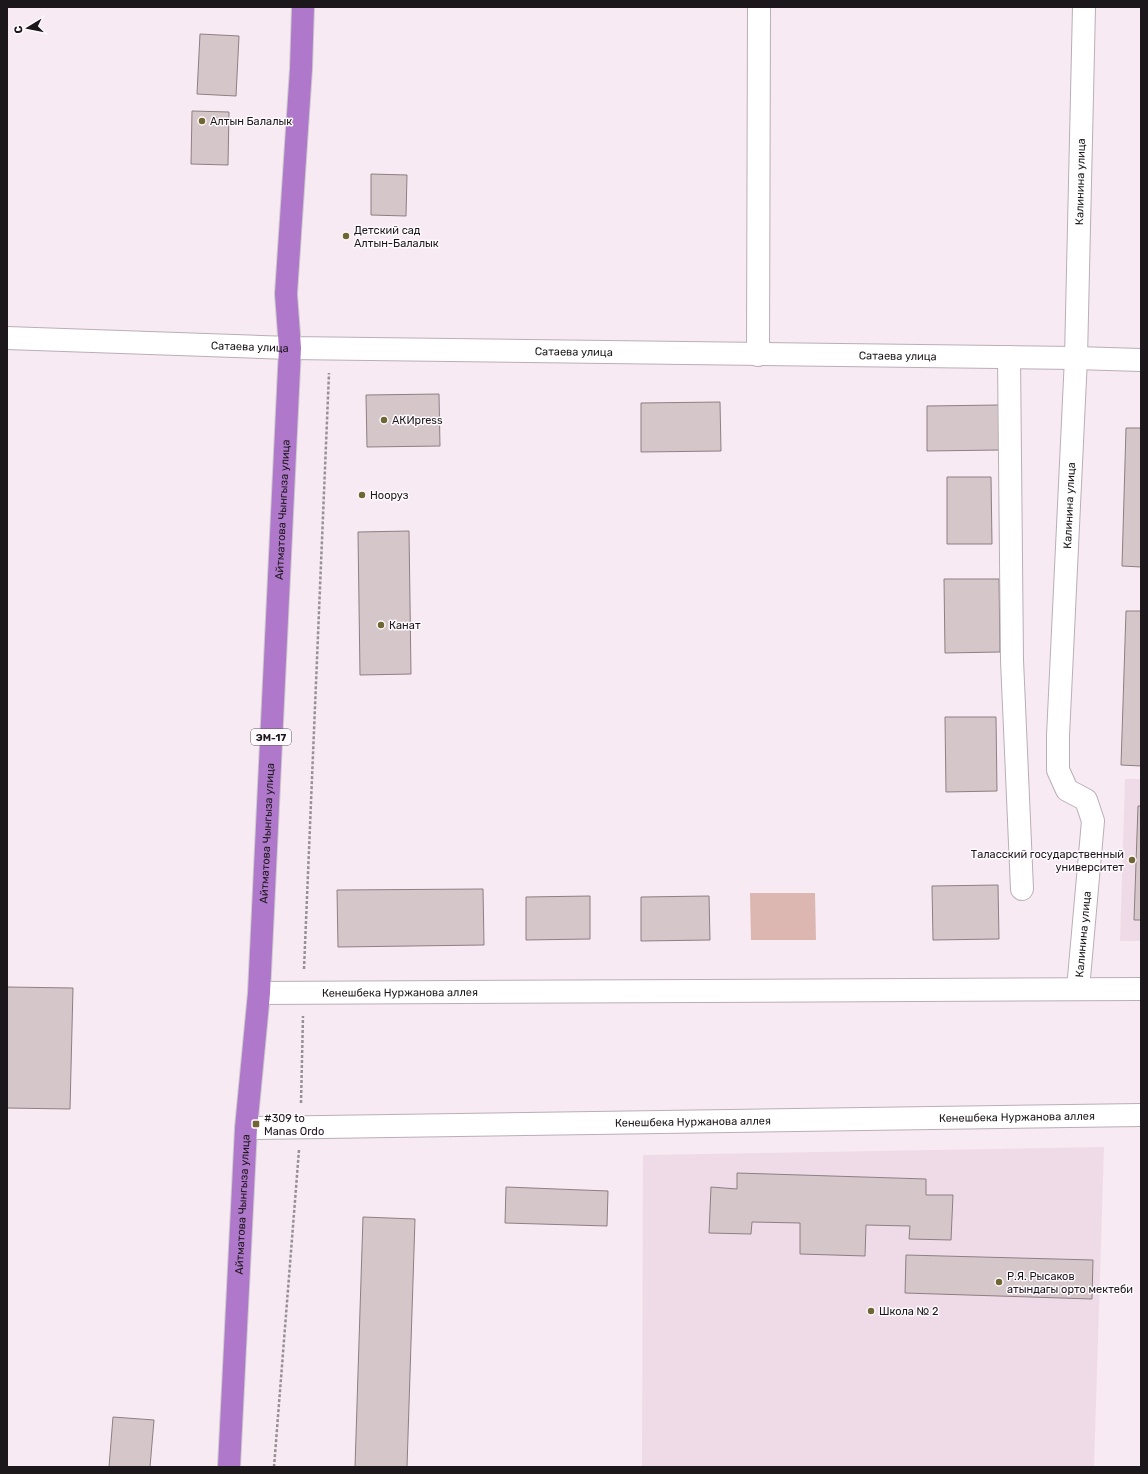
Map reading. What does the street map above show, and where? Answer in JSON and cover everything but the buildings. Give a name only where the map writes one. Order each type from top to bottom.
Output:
[{"type":"highway","name":"Айтматова Чынгыза улица","points":[[229,1467],[246,1128],[259,993],[290,348],[286,294],[304,7]]},
{"type":"street","points":[[758,354],[759,7]]},
{"type":"street","name":"Калинина улица","points":[[1078,989],[1093,821],[1086,800],[1067,790],[1058,770],[1058,736],[1076,358],[1084,7]]},
{"type":"street","name":"Сатаева улица","points":[[7,338],[290,348],[1141,360]]},
{"type":"street","points":[[1009,357],[1012,660],[1022,889]]},
{"type":"street","name":"Кенешбека Нуржанова аллея","points":[[259,993],[1141,989]]},
{"type":"street","name":"Кенешбека Нуржанова аллея","points":[[246,1128],[1141,1115]]},
{"type":"path","points":[[274,1467],[301,1128],[303,993],[330,348]]},
{"type":"shaded area","name":"Таласский государственный университет","points":[[1125,779],[1141,779],[1141,941],[1120,941]]},
{"type":"shaded area","points":[[750,893],[815,893],[816,940],[751,940]]},
{"type":"shaded area","name":"Школа № 2","points":[[1104,1147],[1094,1467],[642,1467],[643,1155]]},
{"type":"place","name":"Алтын Балалык","points":[[202,121]]},
{"type":"place","name":"Детский сад Алтын-Балалык","points":[[346,236]]},
{"type":"place","name":"АКИpress","points":[[384,420]]},
{"type":"place","name":"Нооруз","points":[[362,495]]},
{"type":"place","name":"Канат","points":[[381,625]]},
{"type":"place","name":"Таласский государственный университет","points":[[1132,860]]},
{"type":"place","name":"#309 to Manas Ordo","points":[[256,1124]]},
{"type":"place","name":"Р.Я. Рысаков атындагы орто мектеби","points":[[999,1282]]},
{"type":"place","name":"Школа № 2","points":[[871,1311]]}]
